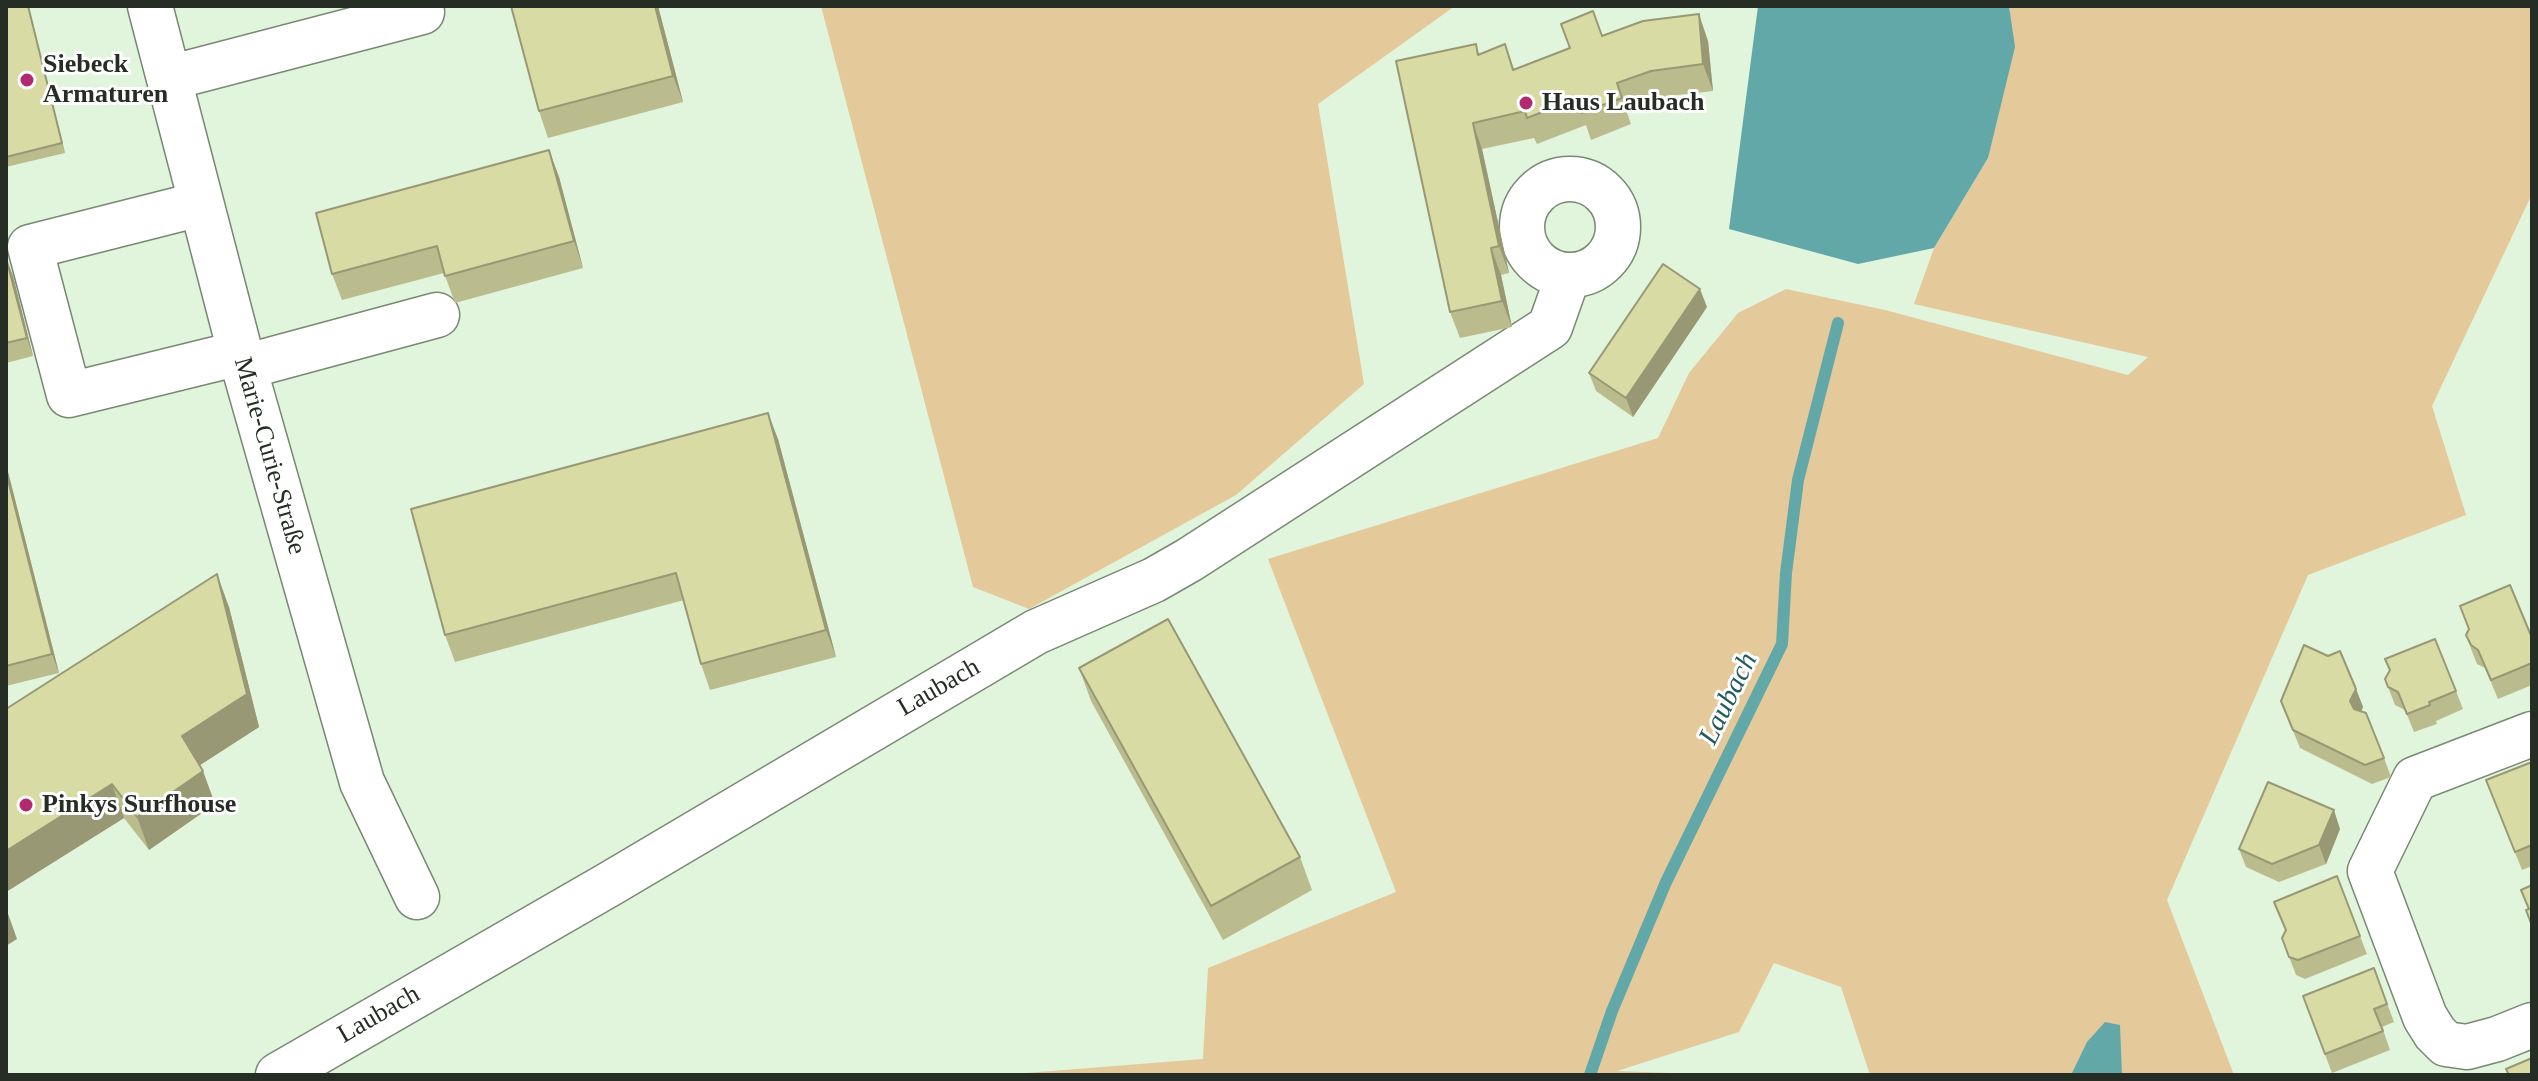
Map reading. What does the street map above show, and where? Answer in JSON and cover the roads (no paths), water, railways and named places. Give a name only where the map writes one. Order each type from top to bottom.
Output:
[{"type":"street","name":"Marie-Curie-Straße","points":[[150,6],[242,360],[362,782],[417,897]]},
{"type":"street","points":[[169,78],[422,12]]},
{"type":"street","points":[[200,204],[30,247],[69,395],[242,360],[437,315]]},
{"type":"street","name":"Laubach","points":[[278,1075],[621,878],[1036,632],[1154,580],[1189,560],[1550,327],[1568,276]]},
{"type":"street","points":[[2532,734],[2415,779],[2370,871],[2425,1017],[2446,1044],[2467,1047],[2532,1025]]},
{"type":"water","points":[[1758,6],[2009,6],[2015,47],[1988,158],[1934,248],[1858,264],[1729,229]]},
{"type":"water","points":[[2105,1022],[2120,1025],[2122,1075],[2071,1075],[2087,1042]]},
{"type":"waterway","name":"Laubach","points":[[1590,1075],[1612,1011],[1666,882],[1782,644],[1786,573],[1798,480],[1838,323]]},
{"type":"place","name":"Siebeck Armaturen","points":[[27,80]]},
{"type":"place","name":"Haus Laubach","points":[[1526,103]]},
{"type":"place","name":"Pinkys Surfhouse","points":[[26,805]]}]
